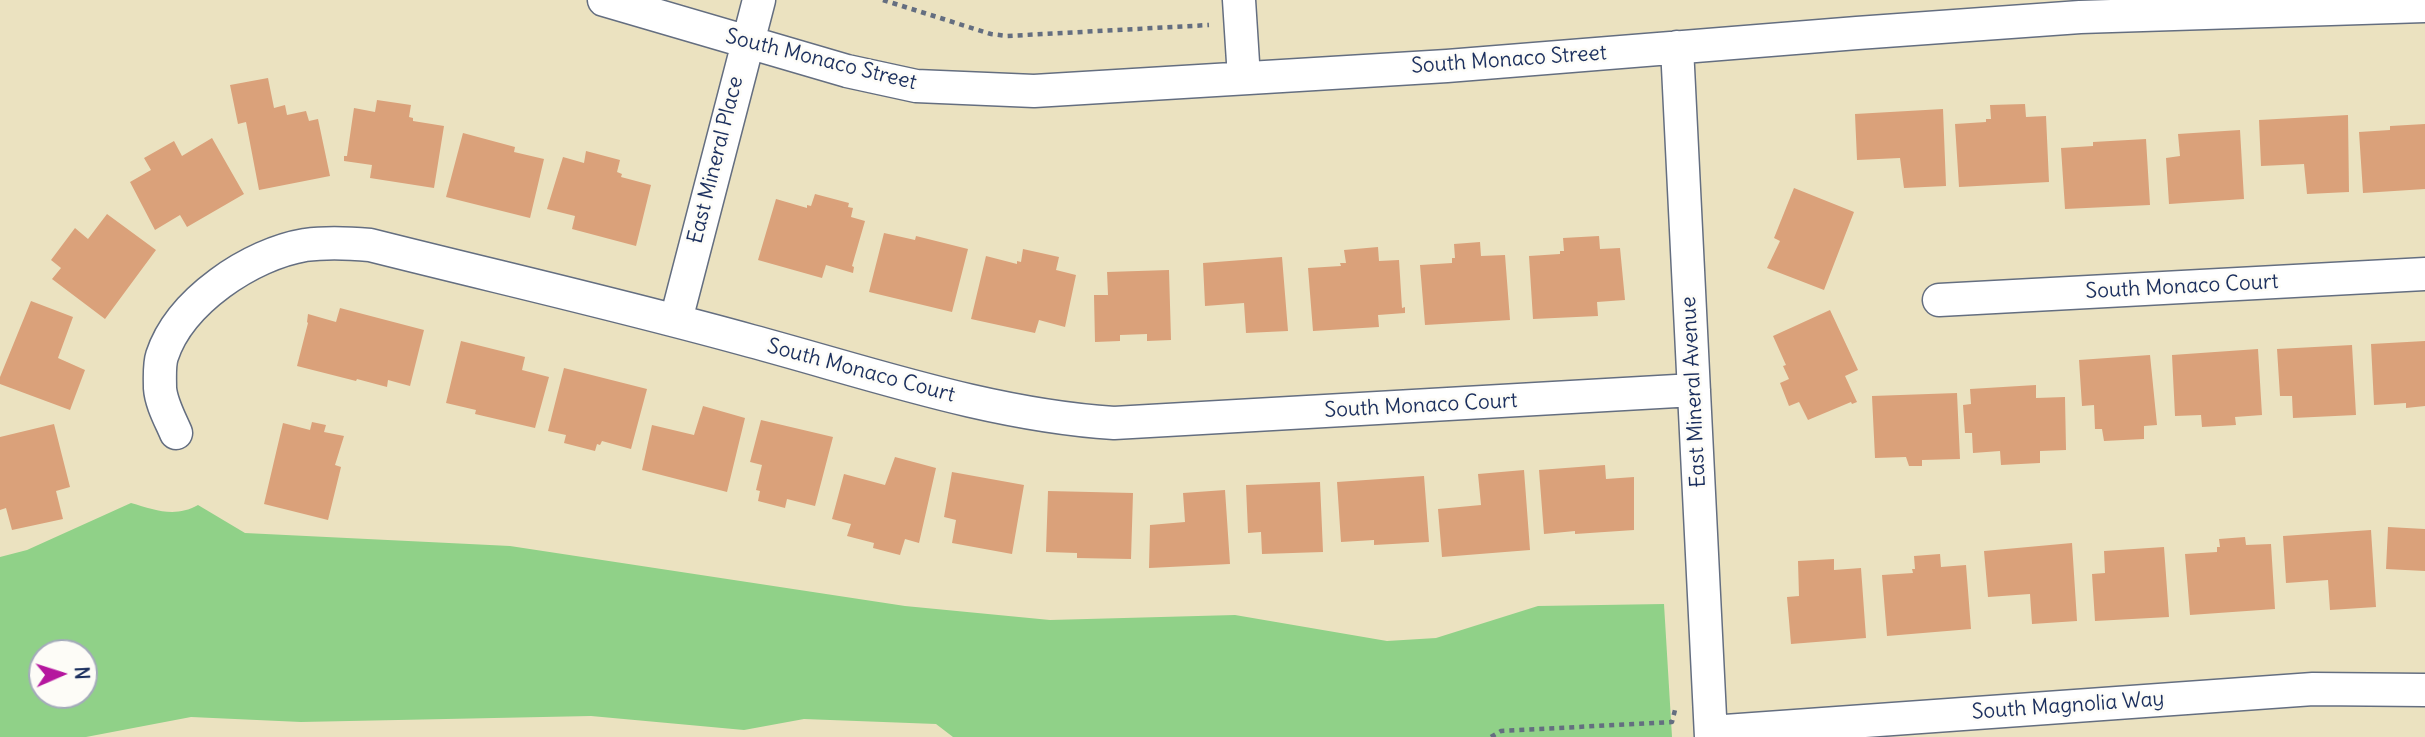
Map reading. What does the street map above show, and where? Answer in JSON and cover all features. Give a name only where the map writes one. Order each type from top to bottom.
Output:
[{"type":"street","name":"South Monaco Street","points":[[604,0],[847,71],[916,86],[1034,91],[1447,66],[2080,18],[2425,6]]},
{"type":"street","name":"East Mineral Place","points":[[676,320],[746,41],[759,0]]},
{"type":"street","points":[[1239,0],[1244,78]]},
{"type":"street","name":"East Mineral Avenue","points":[[1677,47],[1710,725]]},
{"type":"street","name":"South Monaco Court","points":[[176,433],[161,397],[160,386],[162,356],[179,324],[206,295],[230,275],[264,258],[306,245],[343,242],[370,245],[676,320],[988,405],[1072,421],[1114,423],[1694,390]]},
{"type":"street","name":"South Monaco Court","points":[[1939,300],[2425,274]]},
{"type":"street","name":"South Magnolia Way","points":[[1710,725],[2313,689],[2425,690]]},
{"type":"path","points":[[883,0],[991,34],[1007,36],[1203,26]]},
{"type":"path","points":[[1491,737],[1501,731],[1672,722],[1675,707],[1710,725]]},
{"type":"green space","points":[[131,503],[173,512],[198,505],[245,533],[510,546],[905,606],[1050,620],[1235,615],[1387,641],[1436,638],[1538,606],[1664,604],[1672,737],[953,737],[936,724],[804,719],[744,730],[591,716],[301,722],[191,717],[86,737],[0,737],[0,557],[27,550]]},
{"type":"building","points":[[268,78],[274,108],[285,105],[287,115],[306,111],[309,121],[318,119],[330,176],[259,190],[246,122],[238,124],[230,85]]},
{"type":"building","points":[[377,100],[411,105],[409,117],[413,118],[413,121],[444,126],[434,188],[370,178],[372,165],[344,161],[354,108],[375,112]]},
{"type":"building","points":[[2025,104],[2026,117],[2046,116],[2049,182],[1959,187],[1955,124],[1986,122],[1986,119],[1991,119],[1990,105]]},
{"type":"building","points":[[1943,109],[1946,186],[1904,188],[1900,158],[1857,160],[1855,114]]},
{"type":"building","points":[[2348,115],[2349,192],[2307,194],[2304,164],[2261,166],[2259,120]]},
{"type":"building","points":[[2425,124],[2425,189],[2363,193],[2359,132],[2390,130],[2390,126]]},
{"type":"building","points":[[2240,130],[2244,199],[2169,204],[2166,158],[2180,156],[2178,134]]},
{"type":"building","points":[[463,133],[515,147],[514,152],[544,159],[530,218],[446,197]]},
{"type":"building","points":[[212,138],[244,194],[187,227],[180,215],[155,230],[130,182],[151,170],[144,158],[174,141],[182,156]]},
{"type":"building","points":[[2146,139],[2150,205],[2065,209],[2061,148],[2093,146],[2093,142]]},
{"type":"building","points":[[586,151],[620,160],[617,172],[622,174],[621,177],[651,185],[636,246],[572,229],[575,216],[547,209],[563,157],[584,163]]},
{"type":"building","points":[[1794,188],[1854,212],[1824,290],[1767,268],[1780,241],[1774,238]]},
{"type":"building","points":[[815,194],[849,203],[848,207],[853,208],[851,217],[865,221],[852,266],[853,273],[826,265],[822,278],[758,260],[776,199],[807,208],[807,205],[811,206]]},
{"type":"building","points":[[107,214],[156,250],[105,319],[52,279],[61,268],[51,260],[75,228],[88,239]]},
{"type":"building","points":[[884,233],[915,240],[916,236],[968,249],[952,312],[869,292]]},
{"type":"building","points":[[1599,236],[1600,249],[1620,248],[1625,300],[1597,302],[1598,316],[1533,319],[1529,256],[1560,254],[1560,251],[1564,251],[1563,238]]},
{"type":"building","points":[[1480,242],[1481,256],[1505,255],[1510,320],[1425,325],[1420,265],[1452,263],[1452,258],[1455,258],[1454,244]]},
{"type":"building","points":[[1378,247],[1379,261],[1399,260],[1402,308],[1405,307],[1405,313],[1378,315],[1379,327],[1313,331],[1308,268],[1341,266],[1340,263],[1346,263],[1344,250]]},
{"type":"building","points":[[1023,249],[1059,257],[1056,270],[1076,275],[1065,327],[1039,320],[1035,333],[971,319],[986,256],[1017,264],[1017,261],[1021,262]]},
{"type":"building","points":[[1282,257],[1288,331],[1246,333],[1244,303],[1205,306],[1203,263]]},
{"type":"building","points":[[1169,270],[1171,340],[1147,341],[1147,334],[1120,335],[1120,341],[1095,342],[1094,295],[1108,295],[1107,272]]},
{"type":"building","points":[[31,301],[73,317],[58,358],[85,370],[70,410],[0,384],[0,377]]},
{"type":"building","points":[[340,308],[424,330],[410,386],[388,380],[387,387],[297,366],[308,314],[336,322]]},
{"type":"building","points":[[1830,310],[1858,370],[1845,376],[1857,402],[1808,420],[1799,402],[1789,406],[1780,383],[1789,379],[1783,366],[1786,365],[1773,336]]},
{"type":"building","points":[[461,341],[525,357],[522,370],[549,377],[535,428],[475,414],[476,410],[446,403]]},
{"type":"building","points":[[2425,341],[2425,406],[2406,408],[2406,403],[2374,405],[2371,344]]},
{"type":"building","points":[[2352,345],[2356,415],[2293,418],[2292,396],[2280,396],[2277,349]]},
{"type":"building","points":[[2258,349],[2262,415],[2235,417],[2236,425],[2202,427],[2201,415],[2175,416],[2172,355]]},
{"type":"building","points":[[2150,355],[2157,425],[2144,426],[2144,439],[2104,441],[2102,429],[2095,429],[2094,405],[2082,406],[2079,360]]},
{"type":"building","points":[[564,368],[647,389],[631,449],[602,441],[600,445],[597,444],[595,451],[564,443],[566,435],[548,431]]},
{"type":"building","points":[[2036,385],[2036,398],[2065,397],[2066,450],[2040,451],[2040,463],[2001,465],[2000,451],[1973,453],[1972,433],[1965,433],[1963,405],[1971,404],[1970,389]]},
{"type":"building","points":[[1957,393],[1960,459],[1922,460],[1922,466],[1909,466],[1906,457],[1875,458],[1872,396]]},
{"type":"building","points":[[703,406],[745,418],[727,492],[642,470],[652,425],[694,435]]},
{"type":"building","points":[[761,420],[833,437],[815,506],[787,499],[785,508],[758,501],[760,491],[756,490],[762,465],[750,462]]},
{"type":"building","points":[[312,422],[326,425],[324,432],[344,436],[335,465],[341,467],[328,520],[264,504],[283,423],[310,430]]},
{"type":"building","points":[[54,424],[70,487],[56,491],[63,519],[12,530],[6,508],[0,510],[0,437]]},
{"type":"building","points":[[895,457],[936,468],[919,543],[905,539],[900,555],[873,548],[874,543],[847,536],[851,524],[832,519],[844,474],[885,485]]},
{"type":"building","points":[[1605,465],[1606,479],[1634,477],[1634,530],[1544,534],[1539,470]]},
{"type":"building","points":[[1524,470],[1530,550],[1442,557],[1438,509],[1481,505],[1478,474]]},
{"type":"building","points":[[952,472],[1024,485],[1012,554],[952,543],[956,520],[944,517]]},
{"type":"building","points":[[1424,476],[1429,542],[1374,545],[1374,540],[1341,542],[1337,482]]},
{"type":"building","points":[[1320,482],[1323,552],[1262,554],[1261,532],[1248,533],[1246,485]]},
{"type":"building","points":[[1225,490],[1230,564],[1149,568],[1150,525],[1185,522],[1183,493]]},
{"type":"building","points":[[1048,491],[1133,493],[1131,559],[1077,558],[1077,553],[1046,552]]},
{"type":"building","points":[[2388,527],[2425,529],[2425,571],[2386,569]]},
{"type":"building","points":[[2371,530],[2376,607],[2330,610],[2328,580],[2286,583],[2283,536]]},
{"type":"building","points":[[2245,537],[2246,545],[2271,544],[2275,609],[2190,615],[2185,554],[2217,552],[2217,547],[2220,547],[2219,539]]},
{"type":"building","points":[[2072,543],[2077,621],[2032,624],[2030,594],[1988,597],[1984,551]]},
{"type":"building","points":[[2164,547],[2169,617],[2095,621],[2092,574],[2105,573],[2104,551]]},
{"type":"building","points":[[1940,554],[1941,567],[1966,565],[1971,629],[1887,636],[1882,575],[1913,573],[1914,556]]},
{"type":"building","points":[[1834,559],[1834,570],[1861,568],[1866,638],[1791,644],[1787,597],[1799,596],[1798,561]]}]
